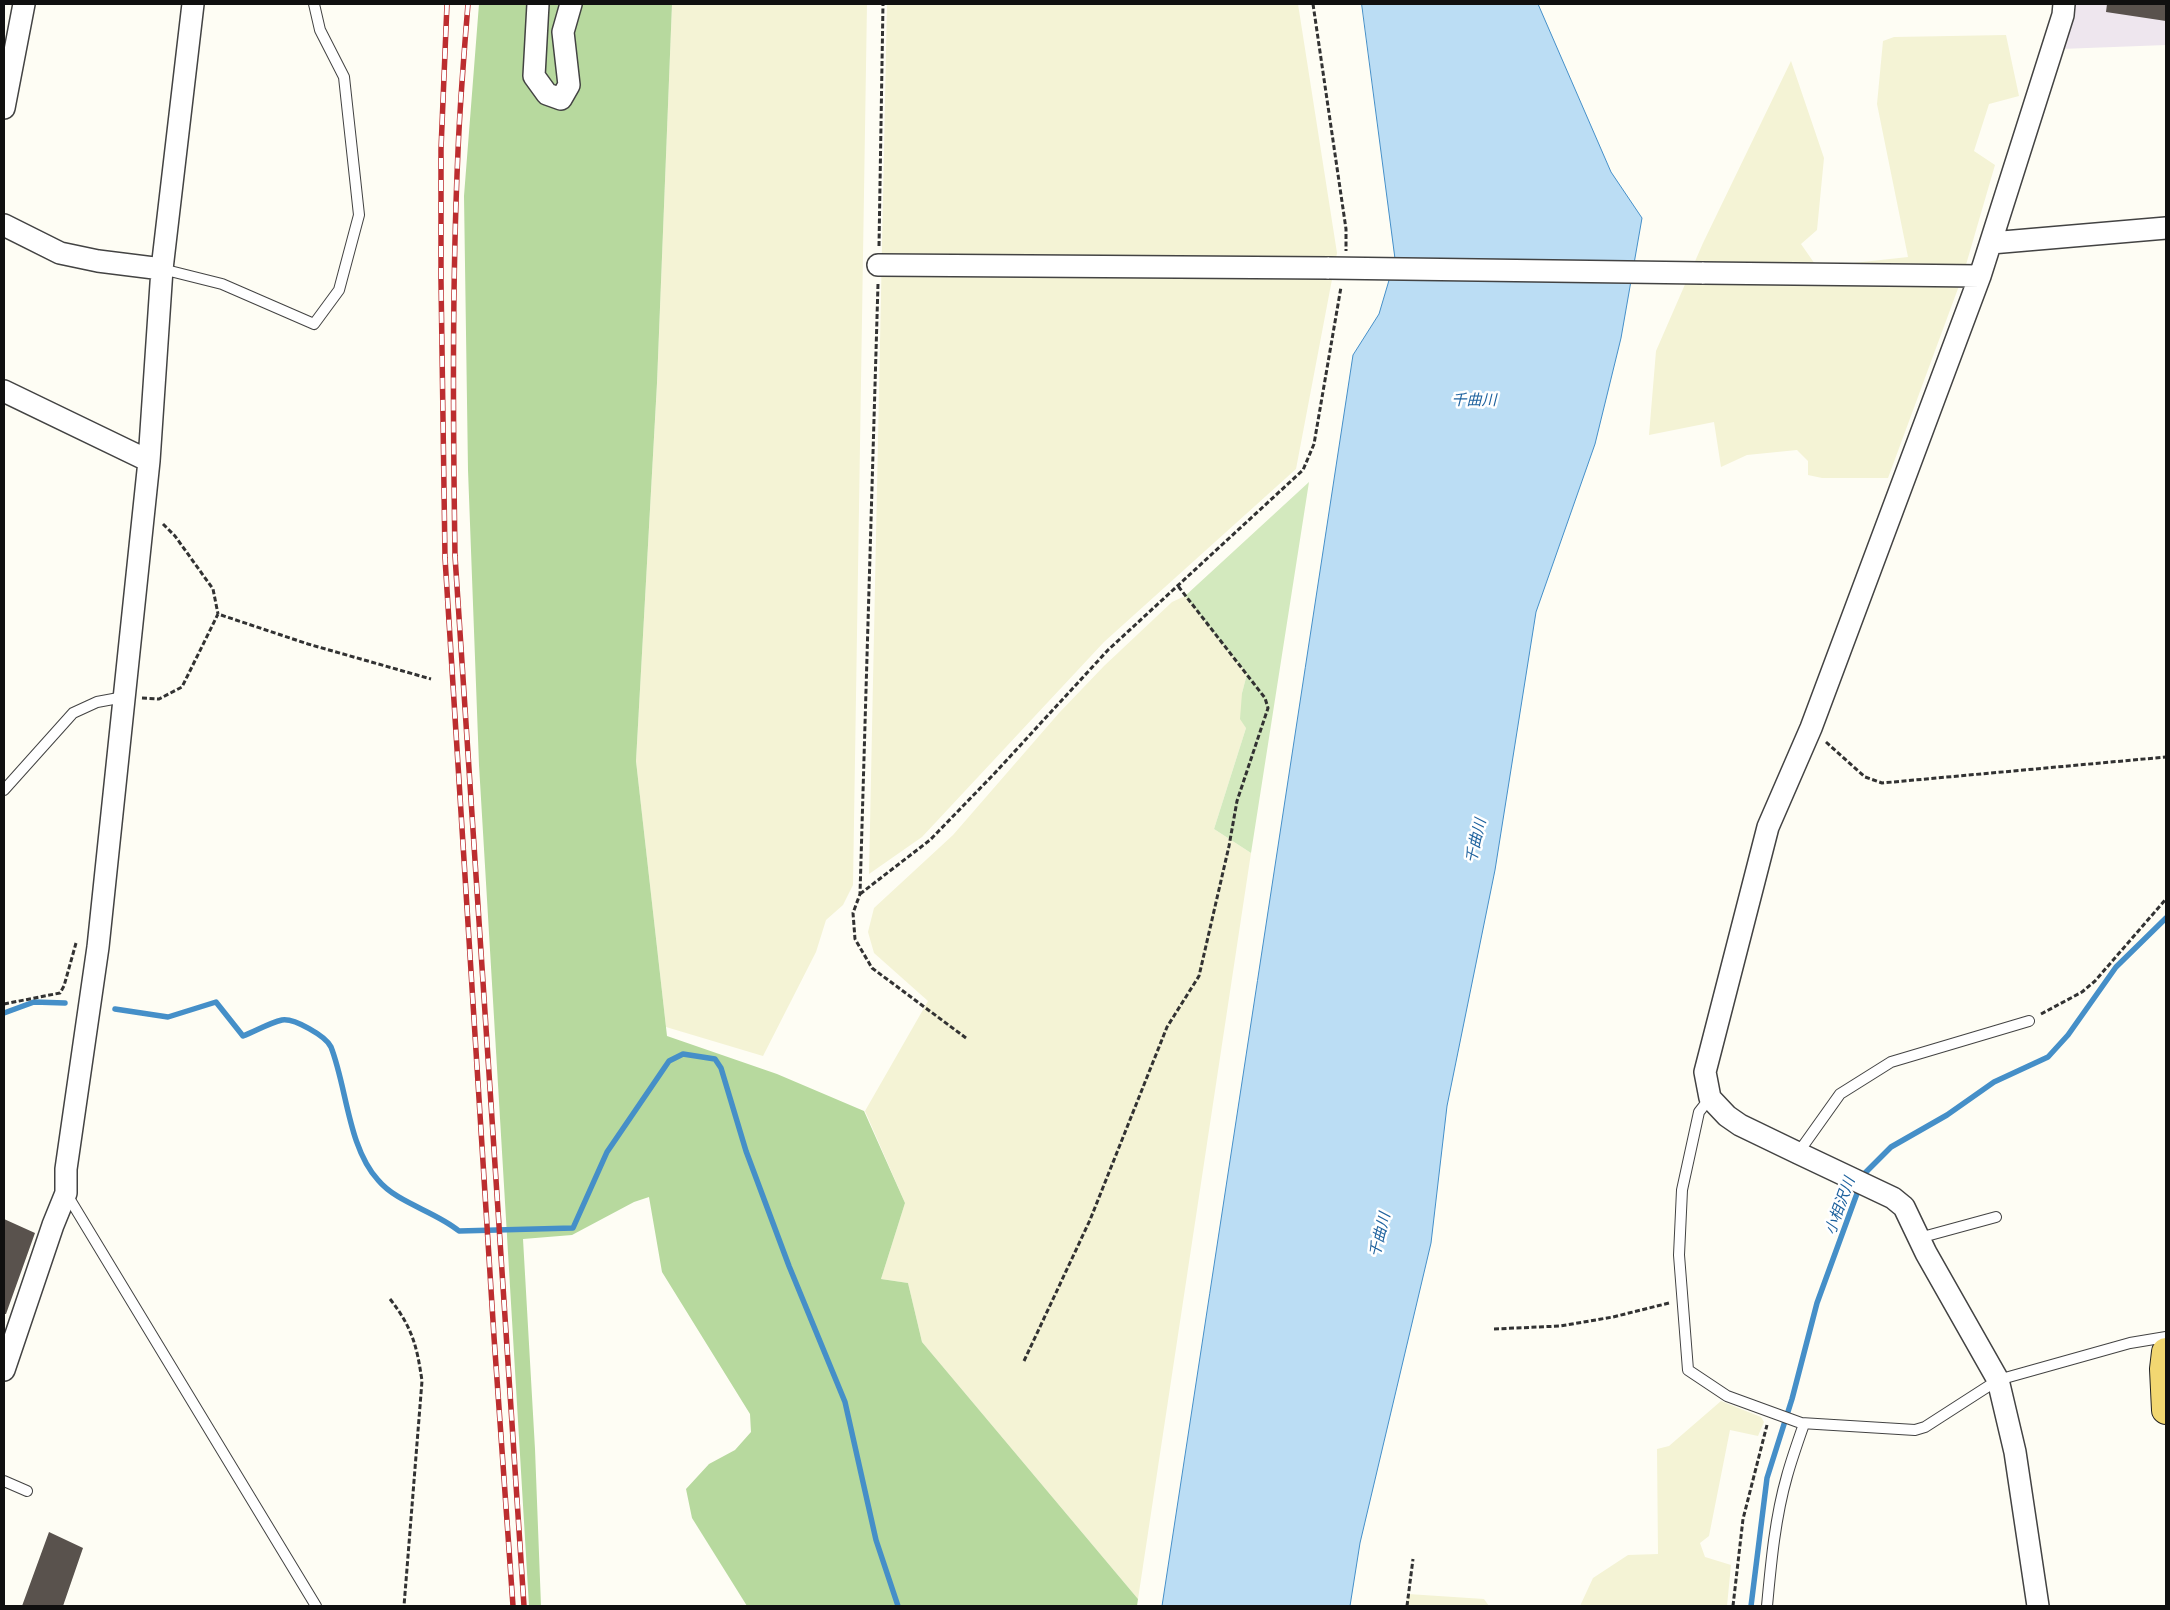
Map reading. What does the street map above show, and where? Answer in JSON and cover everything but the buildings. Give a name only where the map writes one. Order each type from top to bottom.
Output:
[{"type":"main road","points":[[2166,1352],[2164,1369],[2166,1410]]},
{"type":"street","points":[[4,108],[24,4]]},
{"type":"street","points":[[4,1370],[53,1225],[66,1193],[66,1169],[98,947],[149,462],[162,269],[193,4]]},
{"type":"street","points":[[538,4],[534,76],[547,94],[561,99],[569,85],[563,32],[571,4]]},
{"type":"street","points":[[2038,1606],[2014,1452],[1998,1380],[1919,1238],[1904,1207],[1893,1198],[1740,1125],[1727,1116],[1710,1098],[1705,1072],[1768,827],[1811,728],[1980,276],[2064,4]]},
{"type":"street","points":[[4,226],[60,253],[98,261],[162,269]]},
{"type":"street","points":[[1991,243],[2166,228]]},
{"type":"street","points":[[878,265],[1980,276]]},
{"type":"street","points":[[4,391],[149,462]]},
{"type":"lane","points":[[162,269],[222,284],[314,324],[339,290],[359,215],[344,77],[320,30],[314,4]]},
{"type":"lane","points":[[4,790],[73,713],[97,702],[124,697]]},
{"type":"lane","points":[[1798,1153],[1840,1094],[1891,1062],[2029,1021]]},
{"type":"lane","points":[[1710,1098],[1699,1112],[1682,1190],[1680,1255],[1688,1370],[1726,1396],[1802,1424],[1915,1430],[1925,1427],[1998,1380],[2130,1343],[2166,1336]]},
{"type":"lane","points":[[66,1193],[316,1606]]},
{"type":"lane","points":[[1919,1238],[1996,1217]]},
{"type":"lane","points":[[1767,1606],[1778,1516],[1802,1424]]},
{"type":"lane","points":[[4,1481],[27,1490]]},
{"type":"path","points":[[883,4],[878,265],[860,894],[853,913],[855,939],[872,968],[966,1038]]},
{"type":"path","points":[[860,894],[930,840],[993,776],[1108,650],[1303,470],[1314,444],[1346,229],[1313,4]]},
{"type":"path","points":[[124,697],[159,699],[182,687],[218,614],[213,589],[175,536],[144,506]]},
{"type":"path","points":[[1024,1361],[1090,1220],[1167,1027],[1199,976],[1229,846],[1237,801],[1268,708],[1265,698],[1178,586]]},
{"type":"path","points":[[218,614],[308,644],[431,678]]},
{"type":"path","points":[[1811,728],[1865,777],[1882,783],[2166,757]]},
{"type":"path","points":[[2029,1021],[2082,992],[2095,980],[2166,900]]},
{"type":"path","points":[[4,1004],[60,993],[64,986],[76,943]]},
{"type":"path","points":[[390,1299],[406,1319],[415,1342],[422,1381],[404,1606]]},
{"type":"path","points":[[1494,1329],[1560,1326],[1613,1317],[1684,1299]]},
{"type":"path","points":[[1733,1606],[1744,1519],[1773,1414]]},
{"type":"path","points":[[1407,1606],[1413,1559]]},
{"type":"shaded area","points":[[2073,4],[2166,4],[2166,45],[2061,49]]},
{"type":"green space","points":[[479,4],[672,4],[657,383],[636,761],[667,1036],[777,1074],[864,1111],[905,1203],[881,1279],[908,1283],[922,1342],[1138,1599],[1137,1606],[747,1606],[692,1518],[686,1489],[709,1464],[735,1450],[751,1432],[750,1414],[662,1272],[649,1197],[634,1202],[572,1235],[523,1239],[535,1449],[541,1606],[529,1606],[479,765],[468,470],[464,196]]},
{"type":"green space","points":[[672,4],[867,4],[853,885],[843,905],[826,920],[816,952],[763,1056],[666,1027],[636,761],[657,384]]},
{"type":"green space","points":[[887,4],[1298,4],[1337,253],[1296,469],[1104,642],[922,837],[869,874]]},
{"type":"green space","points":[[2006,35],[2019,96],[1989,104],[1974,151],[1995,165],[1963,275],[1888,478],[1822,478],[1808,475],[1808,461],[1797,450],[1747,455],[1721,467],[1714,422],[1649,435],[1656,351],[1703,243],[1791,61],[1824,158],[1817,230],[1801,244],[1817,267],[1908,257],[1877,104],[1883,41],[1894,37]]},
{"type":"green space","points":[[1309,482],[1251,853],[1214,829],[1246,728],[1240,719],[1242,693],[1247,674],[1185,596]]},
{"type":"green space","points":[[1185,596],[1247,674],[1242,693],[1246,728],[1214,829],[1251,853],[1138,1599],[922,1342],[908,1283],[881,1279],[905,1203],[865,1111],[928,1001],[874,953],[868,932],[874,908],[953,835],[1059,713],[1104,666],[1172,602]]},
{"type":"green space","points":[[1721,1401],[1761,1417],[1764,1422],[1758,1436],[1730,1430],[1709,1536],[1700,1543],[1705,1557],[1731,1565],[1727,1606],[1580,1606],[1593,1578],[1628,1555],[1658,1554],[1657,1449],[1669,1446]]},
{"type":"green space","points":[[1408,1594],[1484,1599],[1489,1606],[1407,1606]]},
{"type":"water","name":"千曲川","points":[[1362,4],[1538,4],[1611,172],[1642,218],[1621,338],[1595,444],[1536,612],[1495,870],[1447,1106],[1431,1243],[1360,1543],[1350,1606],[1162,1606],[1353,355],[1379,314],[1395,260]]},
{"type":"waterway","name":"小相沢川","points":[[1863,1179],[1865,1173],[1891,1147],[1947,1115],[1994,1082],[2048,1057],[2068,1035],[2116,967],[2166,918]]},
{"type":"waterway","points":[[4,1013],[34,1002],[65,1003]]},
{"type":"waterway","points":[[115,1009],[168,1017],[216,1002],[243,1036],[282,1020],[294,1022],[316,1033],[331,1047],[360,1151],[378,1180],[395,1195],[439,1218],[459,1231],[573,1228],[607,1152],[669,1061],[683,1054],[715,1059],[721,1068],[746,1151],[789,1266],[845,1402],[876,1540],[898,1606]]},
{"type":"waterway","name":"小相沢川","points":[[1751,1606],[1767,1478],[1792,1399],[1817,1303],[1859,1188]]},
{"type":"railway","points":[[447,4],[441,149],[445,558],[494,1337],[513,1606]]},
{"type":"railway","points":[[468,4],[462,77],[456,202],[453,404],[455,556],[524,1606]]}]
